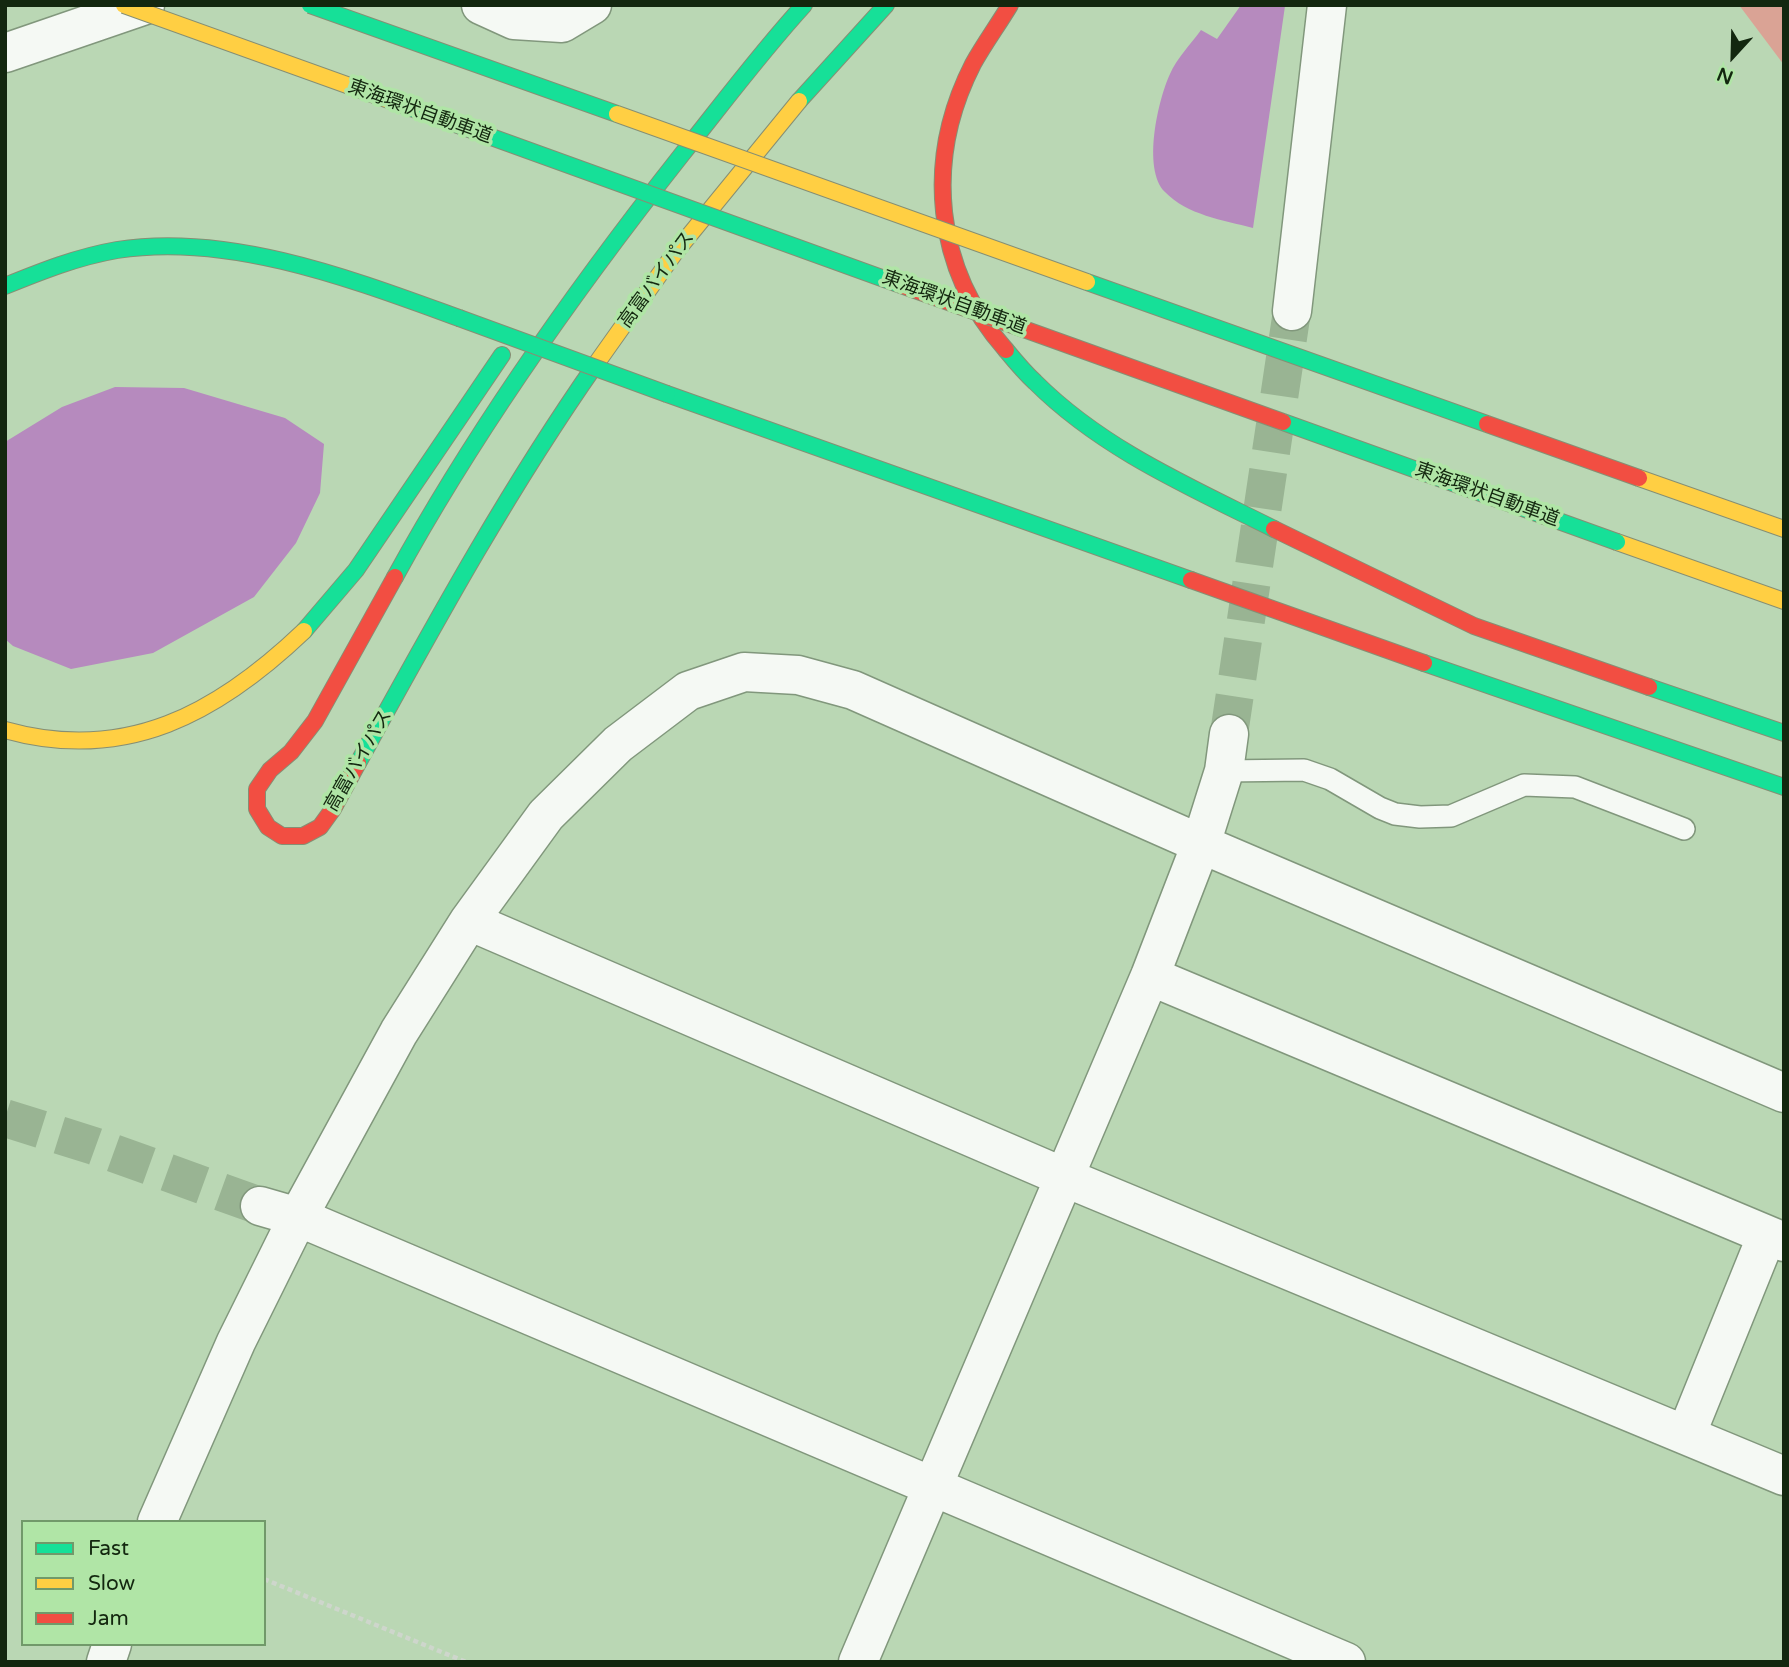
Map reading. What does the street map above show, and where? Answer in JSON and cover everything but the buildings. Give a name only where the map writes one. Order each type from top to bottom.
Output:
[{"type":"highway","name":"東海環状自動車道","points":[[124,5],[1784,601]]},
{"type":"highway","points":[[310,5],[1784,529]]},
{"type":"highway","name":"高富バイパス","points":[[804,5],[775,37],[623,229],[513,386],[421,529],[315,721],[291,751],[270,770],[257,789],[257,809],[268,827],[282,836],[303,836],[320,827],[471,558],[568,404],[674,254],[808,91],[886,5]]},
{"type":"highway","points":[[1010,5],[984,44],[965,83],[951,122],[942,161],[940,199],[945,240],[959,281],[984,323],[1045,393],[1091,429],[1148,464],[1474,626],[1784,733]]},
{"type":"highway","points":[[622,198],[775,37]]},
{"type":"highway","points":[[5,286],[54,265],[92,253],[131,247],[210,249],[251,254],[338,275],[1458,675],[1784,787]]},
{"type":"highway","points":[[5,730],[26,737],[64,742],[103,741],[143,733],[182,720],[217,702],[249,679],[311,624],[344,586],[384,533],[525,323]]},
{"type":"highway","points":[[1665,487],[1784,518]]},
{"type":"street","points":[[5,53],[145,5]]},
{"type":"street","points":[[481,5],[514,20],[562,23],[592,5]]},
{"type":"street","points":[[1292,310],[1327,5]]},
{"type":"street","points":[[158,1520],[236,1342],[298,1217],[399,1032],[469,921],[546,815],[618,744],[688,691],[744,672],[798,675],[853,690],[1201,845],[1784,1093]]},
{"type":"street","points":[[858,1662],[1150,976],[1201,845],[1227,753]]},
{"type":"street","points":[[469,921],[1066,1178],[1784,1476]]},
{"type":"street","points":[[1150,976],[1775,1239],[1686,1435]]},
{"type":"street","points":[[260,1206],[298,1217],[1346,1662]]},
{"type":"lane","points":[[1227,753],[1304,770],[1330,779],[1388,811],[1420,817],[1451,816],[1524,785],[1575,787],[1684,829]]},
{"type":"path","points":[[266,1580],[466,1662]]},
{"type":"shaded area","points":[[1241,5],[1285,6],[1253,228],[1206,216],[1174,200],[1158,181],[1153,151],[1161,100],[1173,68],[1201,30],[1217,39]]},
{"type":"shaded area","points":[[1739,5],[1784,5],[1784,65]]},
{"type":"shaded area","points":[[115,387],[184,388],[285,418],[324,444],[320,493],[296,543],[254,597],[153,653],[71,669],[13,646],[5,639],[5,442],[62,407]]},
{"type":"tunnel","points":[[1229,734],[1292,311]]},
{"type":"tunnel","points":[[5,1118],[94,1146],[260,1206]]},
{"type":"traffic: fast","points":[[310,5],[617,114]]},
{"type":"traffic: fast","points":[[395,577],[494,412],[567,306],[757,59],[804,5]]},
{"type":"traffic: fast","points":[[799,101],[886,5]]},
{"type":"traffic: fast","points":[[411,108],[901,285]]},
{"type":"traffic: fast","points":[[5,286],[46,270],[117,250],[160,246],[203,248],[291,263],[459,318]]},
{"type":"traffic: fast","points":[[1087,282],[1487,424]]},
{"type":"traffic: fast","points":[[459,318],[667,394]]},
{"type":"traffic: fast","points":[[1006,350],[1061,406],[1118,447],[1179,482],[1274,529]]},
{"type":"traffic: fast","points":[[304,631],[356,570],[502,355]]},
{"type":"traffic: fast","points":[[358,763],[501,510],[596,364]]},
{"type":"traffic: fast","points":[[667,394],[1191,580]]},
{"type":"traffic: fast","points":[[1283,422],[1617,542]]},
{"type":"traffic: fast","points":[[1424,663],[1784,787]]},
{"type":"traffic: fast","points":[[1649,687],[1784,733]]},
{"type":"traffic: slow","points":[[124,5],[411,108]]},
{"type":"traffic: slow","points":[[596,364],[674,254],[799,101]]},
{"type":"traffic: slow","points":[[617,114],[1087,282]]},
{"type":"traffic: slow","points":[[1639,478],[1784,529]]},
{"type":"traffic: slow","points":[[1617,542],[1784,601]]},
{"type":"traffic: slow","points":[[5,730],[49,739],[91,740],[130,735],[168,724],[204,707],[238,686],[304,631]]},
{"type":"traffic: jam","points":[[1006,350],[982,318],[964,285],[951,249],[944,213],[943,175],[947,138],[957,101],[973,64],[1010,5]]},
{"type":"traffic: jam","points":[[901,285],[1283,422]]},
{"type":"traffic: jam","points":[[1487,424],[1639,478]]},
{"type":"traffic: jam","points":[[1274,529],[1474,626],[1649,687]]},
{"type":"traffic: jam","points":[[358,763],[320,827],[303,836],[282,836],[268,827],[257,809],[257,789],[270,770],[291,752],[315,721],[395,577]]},
{"type":"traffic: jam","points":[[1191,580],[1424,663]]}]
